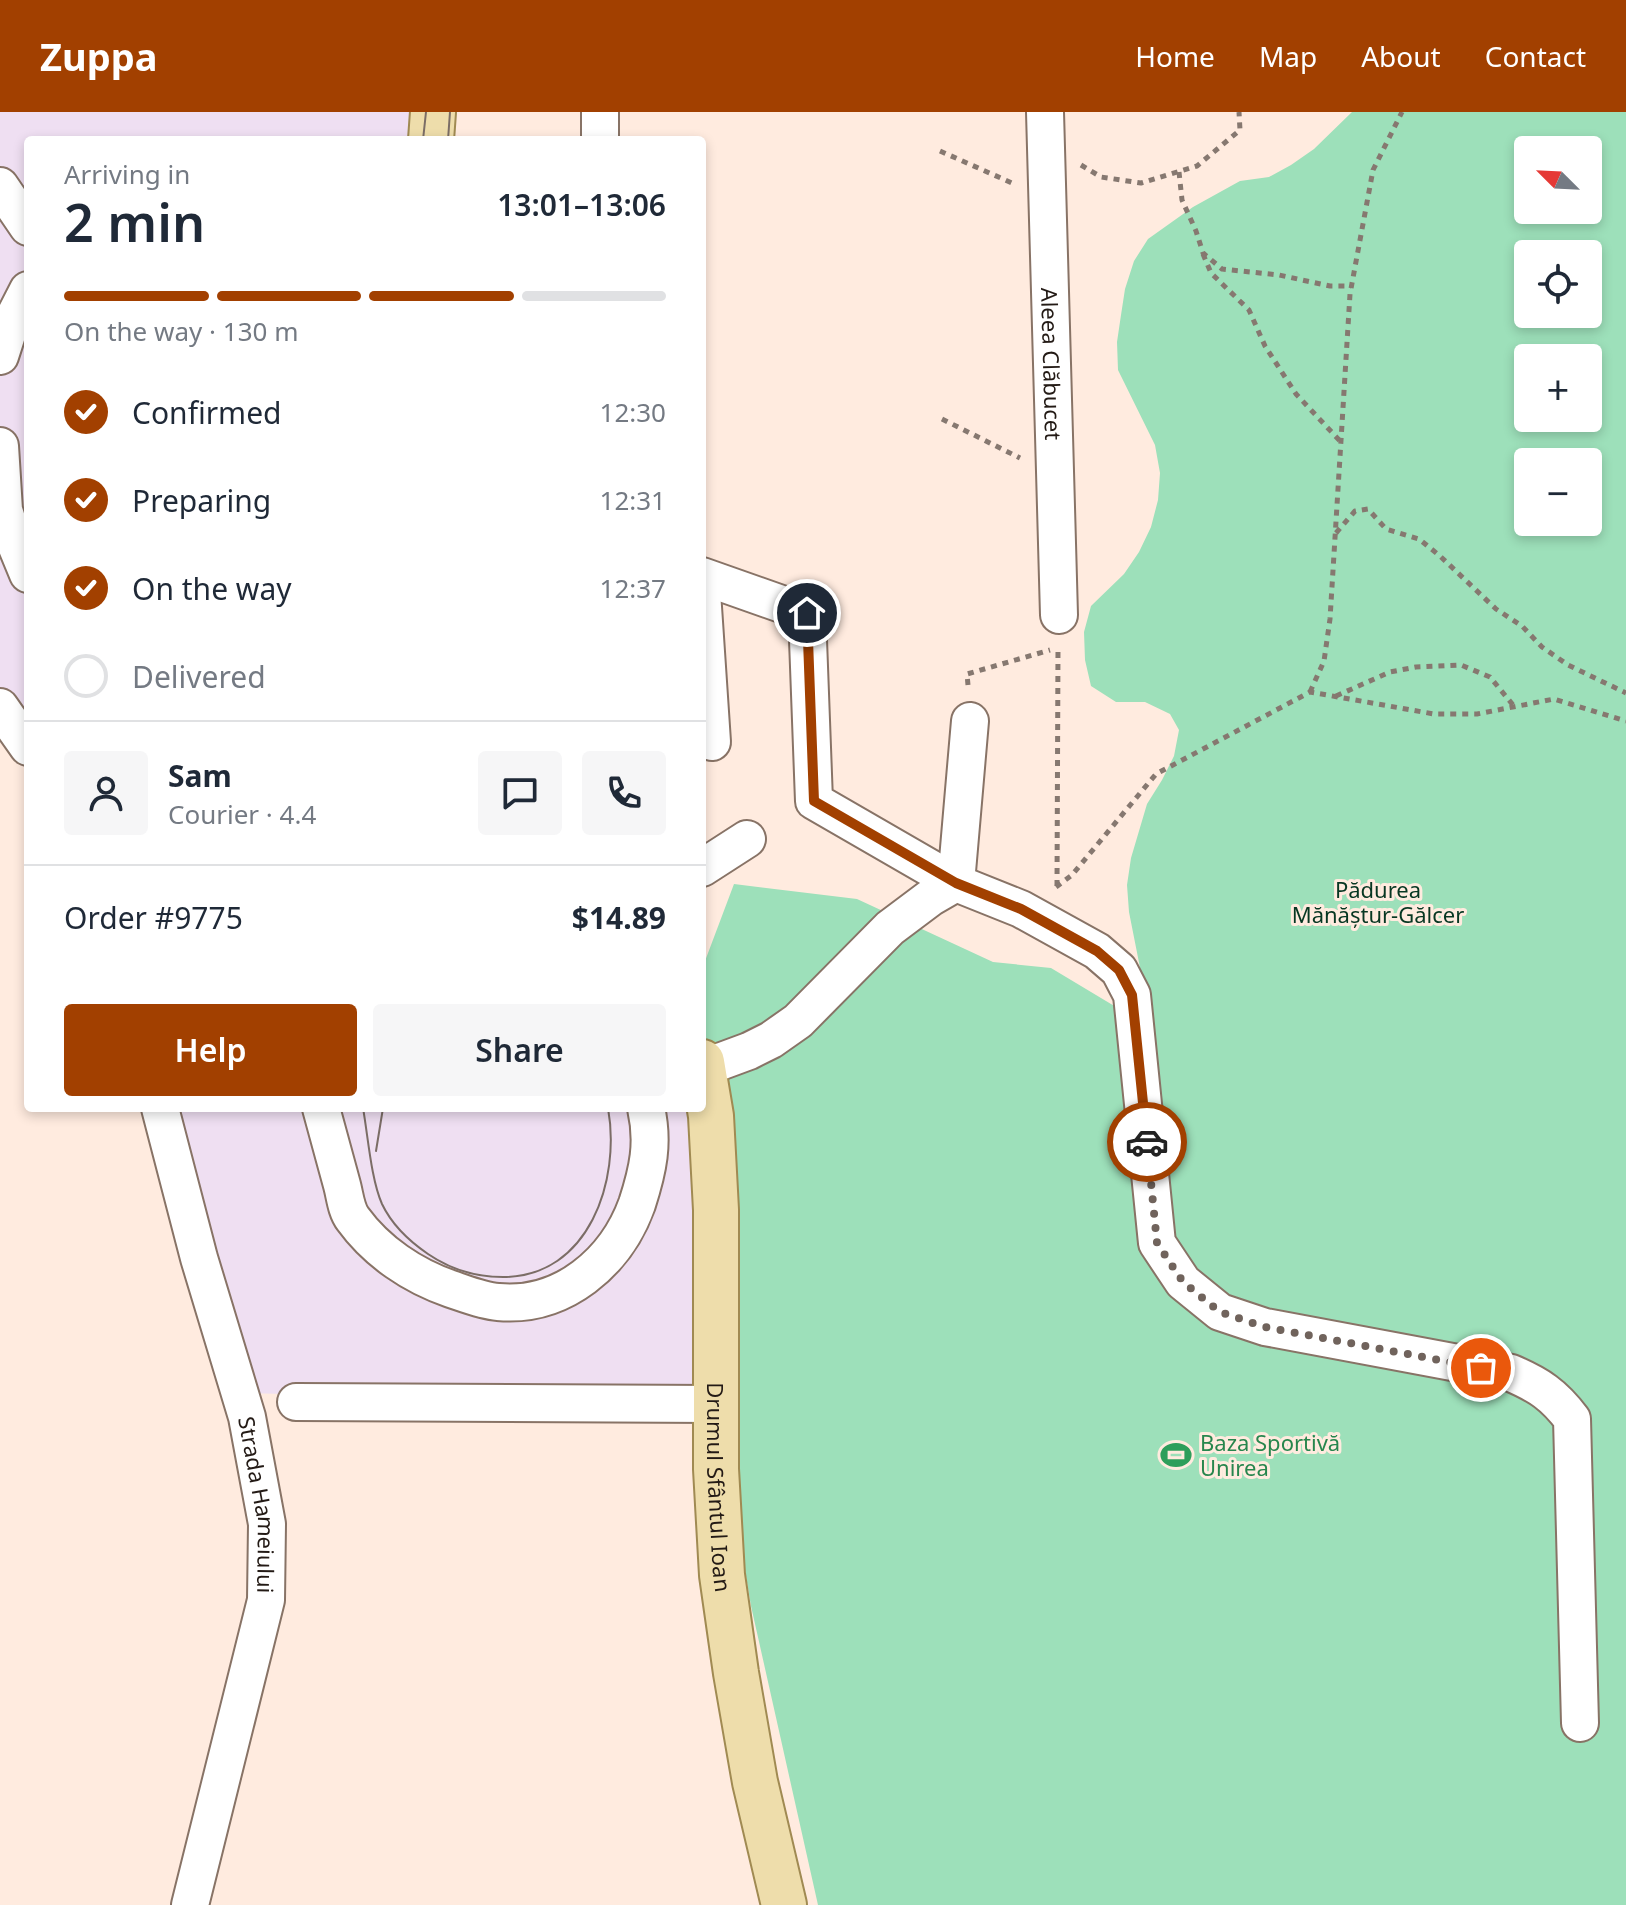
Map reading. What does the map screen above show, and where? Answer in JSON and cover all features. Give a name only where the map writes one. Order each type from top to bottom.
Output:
[{"type":"main road","name":"Drumul Sfântul Ioan","points":[[706,1088],[711,1116],[716,1210],[716,1469],[722,1575],[755,1782],[784,1905]]},
{"type":"street","points":[[600,112],[600,136]]},
{"type":"street","name":"Aleea Clăbucet","points":[[1046,128],[1059,631]]},
{"type":"street","points":[[0,186],[24,221]]},
{"type":"street","points":[[0,356],[10,325],[24,298]]},
{"type":"street","points":[[0,448],[24,483]]},
{"type":"street","points":[[0,448],[4,510],[24,563]]},
{"type":"street","points":[[706,577],[807,613],[814,801],[956,883],[1021,909],[1097,951],[1119,970],[1132,995],[1157,1243],[1183,1282],[1220,1312],[1265,1327],[1511,1373],[1532,1381],[1550,1393],[1572,1419],[1580,1723]]},
{"type":"street","points":[[706,652],[712,742]]},
{"type":"street","points":[[0,707],[24,741]]},
{"type":"street","points":[[956,883],[970,721]]},
{"type":"street","points":[[706,865],[747,839]]},
{"type":"street","points":[[706,1064],[749,1051],[798,1021],[890,928],[956,883]]},
{"type":"street","name":"Strada Hameiului","points":[[161,1112],[199,1258],[247,1417],[267,1524],[266,1600],[190,1905]]},
{"type":"street","points":[[322,1112],[350,1217],[374,1244],[433,1283],[496,1302],[521,1303],[567,1290],[588,1276],[612,1250],[631,1221],[643,1187],[651,1149],[647,1112]]},
{"type":"street","points":[[296,1402],[716,1404]]},
{"type":"path","points":[[1046,128],[1101,177],[1141,183],[1197,166],[1240,130],[1239,112]]},
{"type":"path","points":[[1021,909],[1072,875],[1156,774],[1310,692],[1324,661],[1330,619],[1351,286],[1373,170],[1402,112]]},
{"type":"path","points":[[940,151],[1047,198]]},
{"type":"path","points":[[1179,172],[1182,200],[1211,273],[1249,310],[1265,346],[1296,394],[1341,442]]},
{"type":"path","points":[[1203,253],[1222,269],[1279,275],[1330,286],[1351,286]]},
{"type":"path","points":[[942,419],[1056,475]]},
{"type":"path","points":[[1335,534],[1355,511],[1368,509],[1386,529],[1419,539],[1496,609],[1522,626],[1542,647],[1568,665],[1626,693]]},
{"type":"path","points":[[970,721],[967,674],[1059,631],[1057,886]]},
{"type":"path","points":[[1336,697],[1390,672],[1416,667],[1461,665],[1490,677],[1514,706]]},
{"type":"path","points":[[1310,692],[1434,714],[1477,714],[1554,699],[1626,721]]},
{"type":"shaded area","points":[[0,112],[423,112],[430,136],[24,136],[24,741],[0,707]]},
{"type":"shaded area","points":[[161,1112],[702,1112],[716,1404],[244,1393]]},
{"type":"green space","name":"Baza Sportivă Unirea","points":[[1352,112],[1626,112],[1626,1905],[818,1905],[751,1606],[700,1303],[701,1112],[706,1112],[706,958],[734,884],[857,899],[993,962],[1051,968],[1141,1022],[1145,993],[1129,912],[1127,885],[1131,858],[1147,804],[1174,756],[1179,730],[1170,714],[1145,702],[1116,702],[1091,686],[1085,660],[1084,632],[1091,606],[1124,574],[1139,552],[1151,527],[1158,500],[1160,473],[1155,445],[1118,370],[1117,342],[1125,289],[1134,261],[1148,239],[1193,207],[1240,181],[1269,177],[1314,149]]},
{"type":"tram line","points":[[423,136],[426,112]]},
{"type":"tram line","points":[[448,136],[450,112]]},
{"type":"tram line","points":[[364,1112],[378,1194],[396,1226],[421,1249],[445,1264],[493,1277],[533,1273],[558,1261],[577,1243],[593,1220],[603,1193],[611,1136],[608,1112]]},
{"type":"tram line","points":[[376,1151],[382,1112]]},
{"type":"way so far","points":[[1147,1142],[1157,1243],[1183,1282],[1220,1312],[1265,1327],[1481,1368]]},
{"type":"place","name":"Baza Sportivă Unirea","points":[[1176,1455]]},
{"type":"route","points":[[807,613],[814,801],[956,883],[1021,909],[1097,951],[1119,970],[1132,995],[1147,1142]]},
{"type":"park label","name":"Pădurea Mănăștur-Gălcer","points":[[1378,902]]}]
